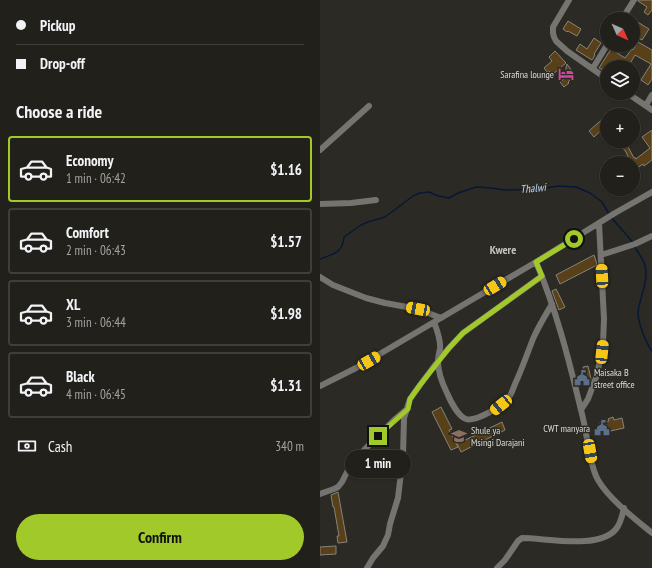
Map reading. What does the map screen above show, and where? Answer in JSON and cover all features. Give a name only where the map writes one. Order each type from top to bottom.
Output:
[{"type":"street","points":[[569,0],[553,27],[553,35],[561,46],[600,74]]},
{"type":"street","points":[[626,12],[634,0]]},
{"type":"street","points":[[593,68],[603,52]]},
{"type":"street","points":[[646,105],[652,95]]},
{"type":"street","points":[[638,100],[652,110]]},
{"type":"street","points":[[320,150],[369,106]]},
{"type":"street","points":[[320,386],[356,368],[652,192]]},
{"type":"street","points":[[320,204],[376,200]]},
{"type":"street","points":[[581,410],[593,389],[598,376],[602,352],[604,319],[599,223]]},
{"type":"street","points":[[601,255],[640,242],[652,236]]},
{"type":"street","points":[[536,262],[562,334],[581,410],[591,459],[598,480],[609,494],[652,534]]},
{"type":"street","points":[[367,568],[383,546],[388,535],[398,498],[403,456],[404,418],[410,399],[438,360],[463,333],[542,276]]},
{"type":"street","points":[[320,278],[366,298],[418,309],[441,318]]},
{"type":"street","points":[[434,322],[440,341],[438,360],[441,377],[447,393],[460,414],[468,419],[478,417],[494,410],[507,400],[534,338],[552,304]]},
{"type":"street","points":[[320,494],[338,487],[352,462],[394,420],[408,409]]},
{"type":"street","points":[[497,568],[522,538],[549,541],[584,541],[598,539],[615,530],[621,522],[624,508]]},
{"type":"building","points":[[638,0],[652,0],[652,10],[648,15],[644,12],[647,7]]},
{"type":"building","points":[[568,21],[581,29],[577,36],[563,29]]},
{"type":"building","points":[[640,23],[649,29],[642,40],[640,39]]},
{"type":"building","points":[[594,38],[600,42],[592,60],[576,50],[580,44],[587,49]]},
{"type":"building","points":[[640,43],[652,50],[652,79],[648,85],[641,80],[651,64],[635,55],[632,60],[604,60],[609,52],[616,52],[625,58],[630,52],[640,52]]},
{"type":"building","points":[[555,51],[566,63],[552,75],[544,68],[552,61],[549,57]]},
{"type":"building","points":[[567,64],[572,71],[573,77],[564,87],[560,82],[563,80]]},
{"type":"building","points":[[600,121],[600,131],[594,137],[589,131]]},
{"type":"building","points":[[652,130],[652,160],[644,166],[643,164],[640,166],[640,156],[650,148],[642,137]]},
{"type":"building","points":[[623,148],[629,148],[633,156],[628,156]]},
{"type":"building","points":[[594,255],[597,265],[560,284],[556,275]]},
{"type":"building","points":[[556,289],[565,307],[559,310],[552,291]]},
{"type":"building","points":[[588,366],[591,379],[587,385],[585,377],[584,378],[583,367]]},
{"type":"building","points":[[441,407],[452,429],[449,430],[458,447],[451,450],[432,412]]},
{"type":"building","points":[[613,417],[614,420],[622,418],[624,428],[601,433],[600,423],[609,421],[608,419]]},
{"type":"building","points":[[502,422],[505,430],[461,452],[457,444]]},
{"type":"building","points":[[338,492],[347,542],[338,543],[337,536],[339,536],[331,495]]},
{"type":"building","points":[[336,546],[336,554],[320,555],[320,547]]},
{"type":"waterway","name":"Thalwi","points":[[320,259],[339,250],[342,246],[344,237],[361,225],[385,217],[413,196],[420,193],[429,192],[438,196],[449,198],[458,193],[476,187],[505,190],[540,189],[558,186],[576,187],[590,193],[602,202],[609,214]]},
{"type":"waterway","name":"Thalwi","points":[[611,217],[633,243]]},
{"type":"waterway","name":"Thalwi","points":[[635,247],[643,261],[646,272],[638,317],[647,343],[652,351]]},
{"type":"place","name":"Sarafina lounge","points":[[566,74]]},
{"type":"place","name":"Maisaka B street office","points":[[582,378]]},
{"type":"place","name":"CWT manyara","points":[[602,428]]},
{"type":"place","name":"Shule ya Msingi Darajani","points":[[459,436]]},
{"type":"district","name":"Kwere","points":[[503,250]]},
{"type":"route","points":[[378,436],[408,409],[410,399],[438,360],[463,333],[542,276],[536,262],[574,239]]}]
